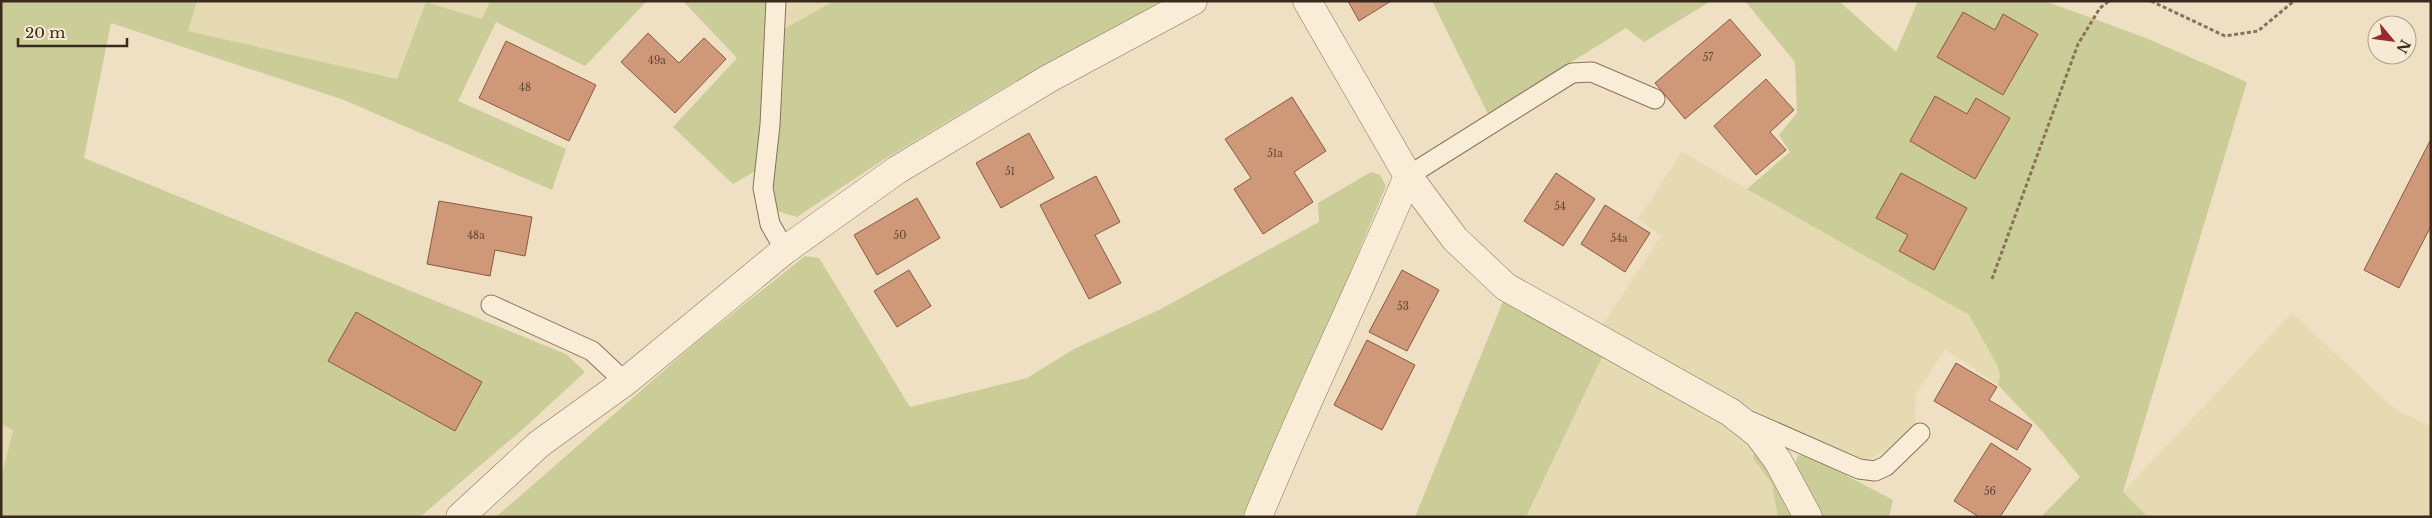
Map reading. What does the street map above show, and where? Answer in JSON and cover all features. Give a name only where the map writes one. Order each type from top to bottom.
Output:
[{"type":"street","points":[[460,517],[539,444],[626,382],[785,250],[914,160],[1048,79],[1193,1]]},
{"type":"street","points":[[1307,1],[1408,176],[1455,239],[1506,287],[1730,412],[1758,434],[1800,499],[1808,517]]},
{"type":"street","points":[[1258,517],[1284,452],[1374,258],[1408,176]]},
{"type":"lane","points":[[776,1],[770,124],[763,188],[770,224],[785,250]]},
{"type":"lane","points":[[1408,176],[1572,73],[1592,72],[1655,99]]},
{"type":"lane","points":[[491,305],[592,351],[626,382]]},
{"type":"lane","points":[[1730,412],[1859,469],[1875,471],[1886,466],[1920,434]]},
{"type":"path","points":[[1992,279],[2078,44],[2100,8],[2109,1]]},
{"type":"path","points":[[2151,1],[2225,36],[2258,31],[2294,1]]},
{"type":"shaded area","points":[[197,1],[490,1],[482,19],[426,2],[397,79],[188,31]]},
{"type":"shaded area","points":[[785,1],[834,1],[784,29]]},
{"type":"shaded area","points":[[1682,152],[1969,315],[1997,365],[2000,375],[1998,385],[1945,349],[1916,394],[1915,424],[1886,451],[1863,461],[1703,387],[1600,329],[1661,236],[1638,219]]},
{"type":"shaded area","points":[[2292,313],[2397,411],[2431,426],[2431,517],[2148,517],[2123,492]]},
{"type":"shaded area","points":[[1604,353],[1715,415],[1755,448],[1753,458],[1772,484],[1778,517],[1526,517]]},
{"type":"shaded area","points":[[1,424],[13,430],[1,478]]},
{"type":"green space","points":[[1,1],[197,1],[188,31],[397,79],[426,2],[482,19],[490,1],[647,1],[585,66],[496,22],[458,101],[566,149],[552,190],[344,100],[111,23],[84,158],[566,354],[585,372],[523,429],[420,517],[1,517],[1,478],[13,430],[1,424]]},
{"type":"green space","points":[[683,1],[766,1],[761,120],[755,171],[733,184],[673,127],[737,58]]},
{"type":"green space","points":[[834,1],[1172,1],[1038,68],[883,160],[797,217],[777,211],[772,192],[782,95],[784,29]]},
{"type":"green space","points":[[1432,1],[1711,1],[1644,42],[1626,28],[1488,114]]},
{"type":"green space","points":[[1745,1],[1839,1],[1896,52],[1918,1],[2045,1],[2146,38],[2247,82],[2123,492],[2148,517],[2041,517],[2080,477],[2042,431],[1998,385],[2000,375],[1997,365],[1969,315],[1747,189],[1790,152],[1779,135],[1797,113],[1795,62]]},
{"type":"green space","points":[[1371,172],[1380,175],[1386,186],[1248,517],[496,517],[698,341],[805,256],[819,258],[910,407],[1027,378],[1074,349],[1159,310],[1319,222],[1318,203]]},
{"type":"green space","points":[[1504,299],[1604,353],[1526,517],[1415,517]]},
{"type":"green space","points":[[1755,448],[1798,517],[1778,517],[1772,484],[1753,458]]},
{"type":"green space","points":[[1798,455],[1815,459],[1893,500],[1889,517],[1819,517],[1795,466]]},
{"type":"building","points":[[1348,1],[1391,1],[1359,21]]},
{"type":"building","points":[[1963,12],[1995,30],[2003,14],[2038,34],[2003,95],[1937,57]]},
{"type":"building","points":[[1730,19],[1761,55],[1685,119],[1655,83]]},
{"type":"building","points":[[648,33],[679,63],[704,38],[726,59],[675,113],[621,62]]},
{"type":"building","points":[[506,41],[596,85],[569,141],[479,98]]},
{"type":"building","points":[[1766,79],[1794,110],[1770,132],[1786,150],[1756,175],[1714,126]]},
{"type":"building","points":[[1935,96],[1967,114],[1976,98],[2010,118],[1975,179],[1910,141]]},
{"type":"building","points":[[1292,97],[1326,151],[1294,172],[1313,202],[1263,234],[1234,189],[1251,178],[1225,139]]},
{"type":"building","points":[[1029,133],[1054,178],[1001,208],[976,163]]},
{"type":"building","points":[[2431,139],[2431,226],[2399,288],[2364,270]]},
{"type":"building","points":[[1556,173],[1595,199],[1563,246],[1524,221]]},
{"type":"building","points":[[1901,173],[1967,208],[1934,270],[1899,251],[1908,235],[1876,218]]},
{"type":"building","points":[[1096,176],[1120,222],[1095,235],[1121,283],[1089,299],[1040,205]]},
{"type":"building","points":[[917,198],[940,238],[877,275],[854,235]]},
{"type":"building","points":[[439,201],[532,217],[525,256],[495,250],[490,276],[427,264]]},
{"type":"building","points":[[1605,205],[1650,233],[1625,272],[1581,244]]},
{"type":"building","points":[[909,270],[931,306],[897,327],[874,291]]},
{"type":"building","points":[[1402,270],[1439,290],[1407,351],[1369,332]]},
{"type":"building","points":[[356,312],[482,382],[455,431],[328,361]]},
{"type":"building","points":[[1367,340],[1415,365],[1382,430],[1334,405]]},
{"type":"building","points":[[1956,363],[1997,387],[1989,400],[2032,425],[2017,450],[1934,401]]},
{"type":"building","points":[[1991,443],[2031,469],[2000,517],[1979,517],[1954,501]]}]
